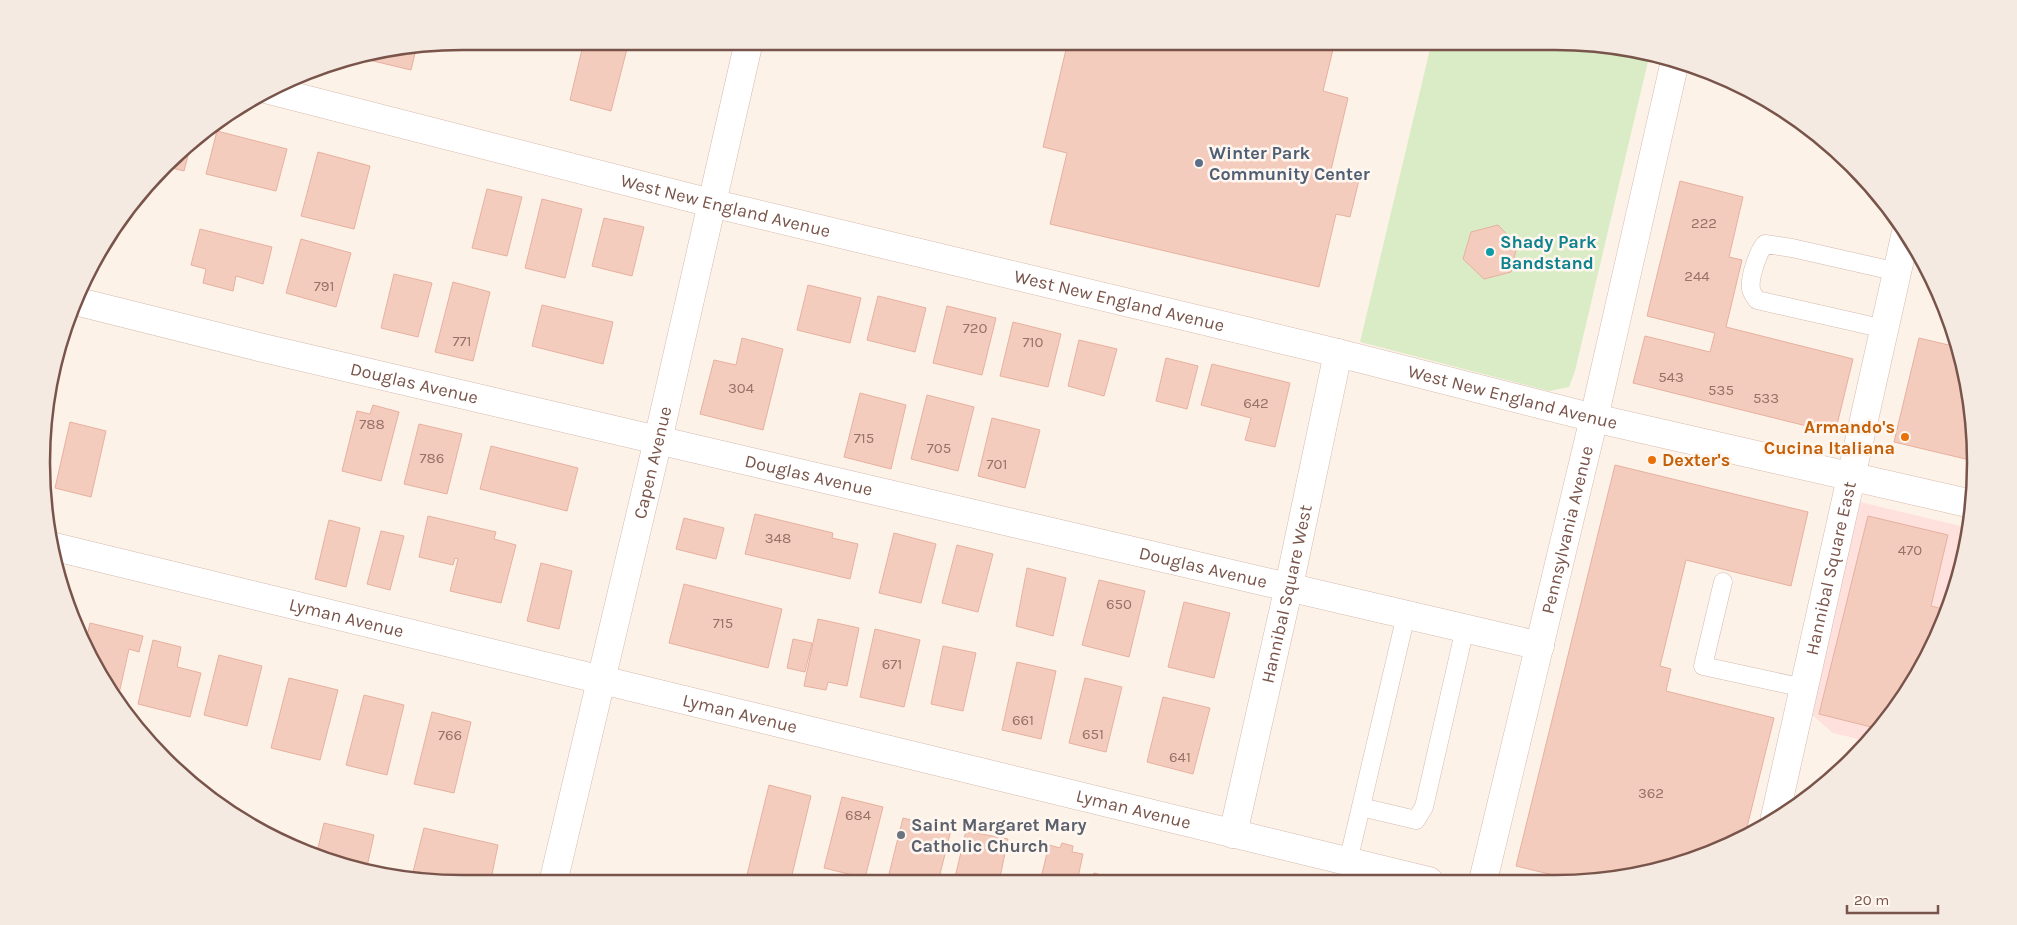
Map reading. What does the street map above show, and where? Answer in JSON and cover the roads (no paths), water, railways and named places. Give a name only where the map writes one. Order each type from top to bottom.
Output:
[{"type":"street","name":"Capen Avenue","points":[[555,875],[658,440],[747,50]]},
{"type":"street","name":"Pennsylvania Avenue","points":[[1484,875],[1594,418],[1673,68]]},
{"type":"street","name":"West New England Avenue","points":[[280,93],[711,203],[1338,353],[1594,418],[1965,502]]},
{"type":"street","name":"Hannibal Square East","points":[[1777,810],[1904,243]]},
{"type":"street","name":"Douglas Avenue","points":[[82,303],[255,346],[1540,646]]},
{"type":"street","name":"Hannibal Square West","points":[[1233,834],[1289,586],[1338,353]]},
{"type":"street","name":"Lyman Avenue","points":[[59,548],[1403,875]]},
{"type":"lane","points":[[1885,329],[1756,300],[1751,289],[1759,251],[1765,244],[1776,245],[1898,272]]},
{"type":"lane","points":[[1723,582],[1704,666],[1804,688]]},
{"type":"lane","points":[[1348,862],[1406,615]]},
{"type":"lane","points":[[1361,807],[1416,820],[1424,807],[1465,628]]},
{"type":"place","name":"Winter Park Community Center","points":[[1199,163]]},
{"type":"place","name":"Shady Park Bandstand","points":[[1490,252]]},
{"type":"place","name":"Armando's Cucina Italiana","points":[[1905,437]]},
{"type":"place","name":"Dexter's","points":[[1652,460]]},
{"type":"place","name":"Saint Margaret Mary Catholic Church","points":[[901,835]]}]
